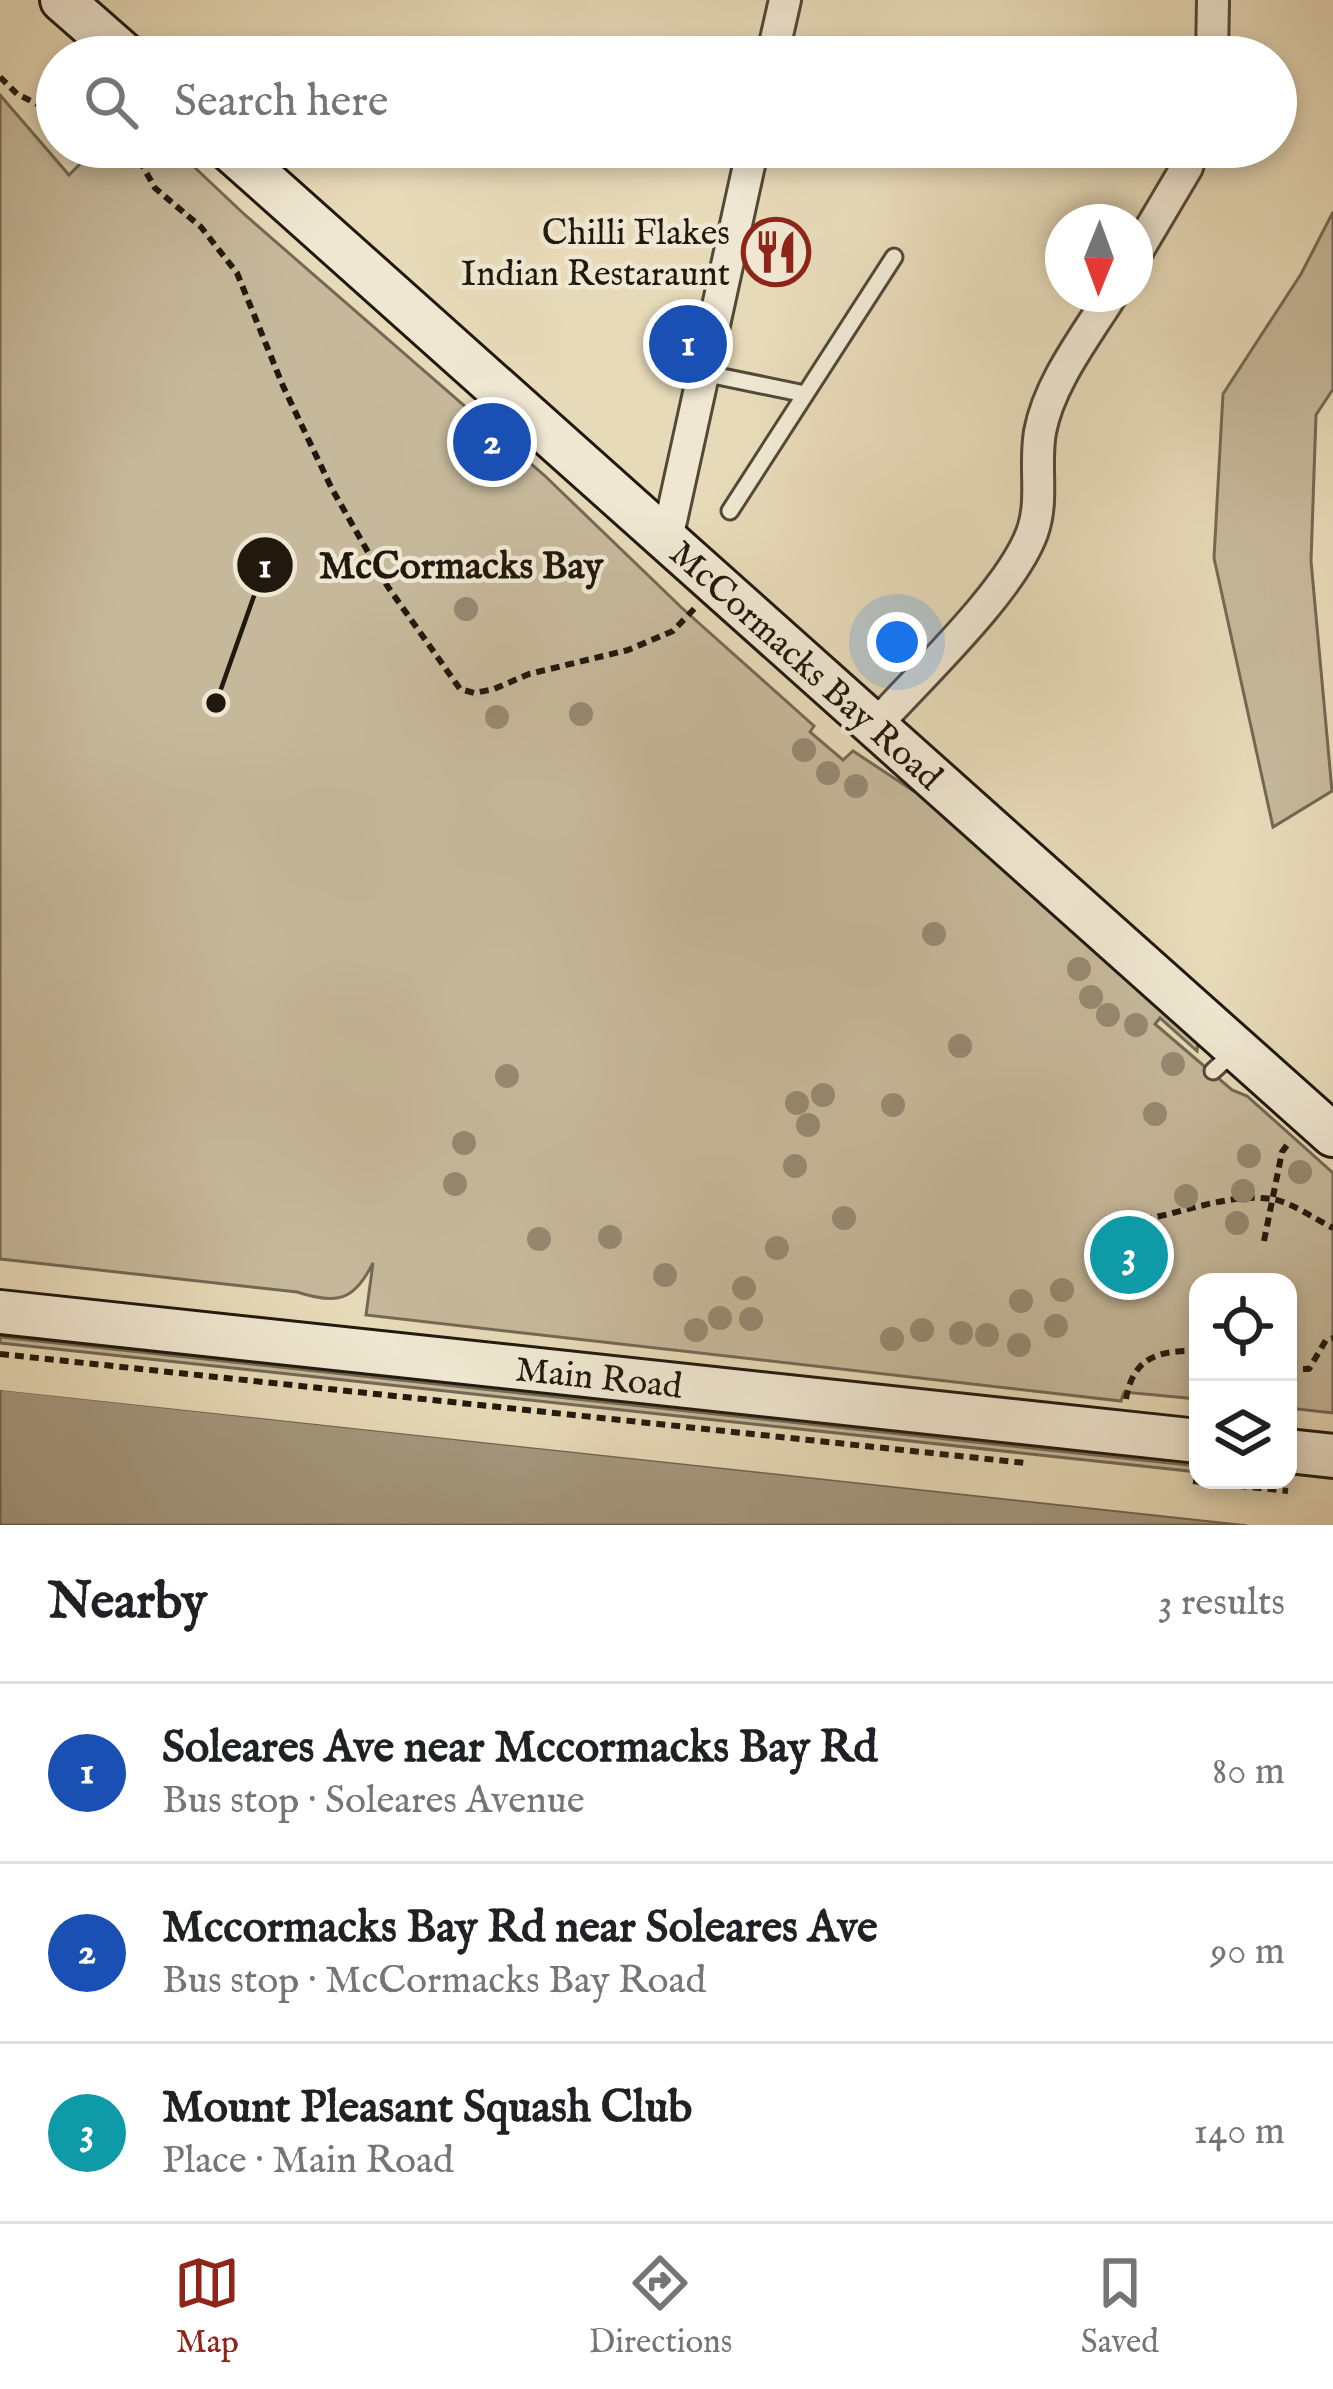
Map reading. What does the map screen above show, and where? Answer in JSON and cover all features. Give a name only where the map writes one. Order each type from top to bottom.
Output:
[{"type":"street","points":[[62,0],[103,36]]},
{"type":"street","points":[[777,36],[785,0]]},
{"type":"street","points":[[1212,36],[1213,0]]},
{"type":"street","name":"McCormacks Bay Road","points":[[250,168],[876,725],[1225,1060],[1322,1125]]},
{"type":"street","points":[[667,539],[748,168]]},
{"type":"street","points":[[1153,224],[1186,168]]},
{"type":"street","points":[[876,725],[999,589],[1022,557],[1040,502],[1039,438],[1044,416],[1101,312]]},
{"type":"street","name":"Main Road","points":[[0,1312],[1122,1432],[1189,1459]]},
{"type":"street","points":[[1297,1468],[1333,1456]]},
{"type":"lane","points":[[730,511],[894,257]]},
{"type":"lane","points":[[703,373],[805,394]]},
{"type":"path","points":[[0,77],[36,105]]},
{"type":"path","points":[[144,168],[155,188],[201,227],[237,273],[332,489],[388,587],[460,689],[474,693],[494,689],[529,674],[628,650],[673,631],[718,584]]},
{"type":"path","points":[[1264,1241],[1282,1152],[1322,1125]]},
{"type":"path","points":[[1128,1221],[1157,1219],[1196,1205],[1273,1198],[1333,1228]]},
{"type":"path","points":[[1297,1369],[1309,1369],[1326,1340],[1333,1338]]},
{"type":"path","points":[[1122,1432],[1133,1372],[1156,1353],[1189,1351]]},
{"type":"path","points":[[0,1354],[1028,1463]]},
{"type":"shaded area","points":[[0,95],[36,137],[36,168],[63,168],[69,175],[76,168],[195,168],[544,475],[814,726],[810,732],[843,760],[853,751],[918,794],[1198,1043],[1197,1051],[1160,1018],[1155,1024],[1232,1090],[1247,1096],[1333,1173],[1333,1413],[1297,1409],[1297,1273],[1189,1273],[1189,1398],[1124,1392],[1121,1401],[366,1315],[373,1263],[359,1285],[343,1297],[0,1259]]},
{"type":"shaded area","points":[[1333,212],[1333,389],[1316,415],[1311,561],[1332,791],[1273,827],[1214,558],[1223,394],[1301,274]]},
{"type":"shaded area","points":[[0,1337],[1189,1465],[1189,1471],[0,1343]]},
{"type":"shaded area","points":[[0,1389],[1247,1525],[0,1525]]},
{"type":"pier","points":[[0,1383],[1248,1519],[1253,1525],[0,1390]]},
{"type":"place","name":"Chilli Flakes Indian Restaraunt","points":[[776,252]]},
{"type":"place","name":"Soleares Ave near Mccormacks Bay Rd","points":[[688,344]]},
{"type":"place","name":"Mccormacks Bay Rd near Soleares Ave","points":[[492,442]]},
{"type":"place","name":"McCormacks Bay","points":[[216,703]]},
{"type":"place","name":"Mount Pleasant Squash Club","points":[[1129,1255]]}]
